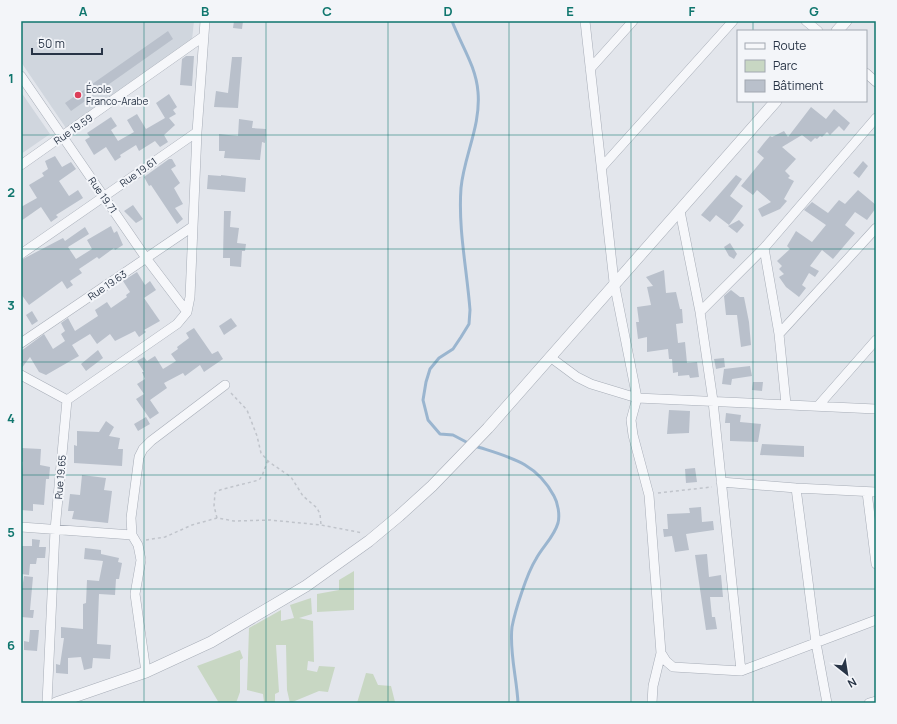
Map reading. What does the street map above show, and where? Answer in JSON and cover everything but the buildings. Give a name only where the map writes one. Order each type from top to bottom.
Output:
[{"type":"street","points":[[21,375],[67,400],[177,324],[187,312],[190,297],[197,132],[205,21]]},
{"type":"street","points":[[585,21],[614,282],[637,398],[631,420],[633,435],[649,495],[661,653],[653,686],[652,703]]},
{"type":"street","points":[[590,69],[633,21]]},
{"type":"street","points":[[602,167],[733,21]]},
{"type":"street","points":[[806,21],[817,30]]},
{"type":"street","points":[[838,30],[846,21]]},
{"type":"street","name":"Rue 19.59","points":[[21,165],[204,36]]},
{"type":"street","points":[[867,74],[876,82]]},
{"type":"street","name":"Rue 19.71","points":[[21,76],[146,258],[187,312]]},
{"type":"street","points":[[56,703],[146,672],[210,642],[262,613],[306,586],[368,541],[417,501],[488,428],[614,282],[680,211],[775,102]]},
{"type":"street","points":[[700,312],[764,248],[876,118]]},
{"type":"street","name":"Rue 19.61","points":[[21,254],[197,132]]},
{"type":"street","points":[[680,211],[700,312],[713,401],[741,671]]},
{"type":"street","name":"Rue 19.63","points":[[21,343],[192,227]]},
{"type":"street","points":[[779,334],[876,228]]},
{"type":"street","points":[[764,248],[779,334],[786,404]]},
{"type":"street","points":[[818,406],[876,340]]},
{"type":"street","points":[[550,357],[577,377],[591,384],[637,398],[876,409]]},
{"type":"street","points":[[146,672],[135,594],[141,560],[138,545],[132,535],[134,487],[139,457],[143,450],[162,432],[225,385]]},
{"type":"street","name":"Rue 19.65","points":[[47,703],[55,530],[67,400]]},
{"type":"street","points":[[721,484],[871,492],[876,564]]},
{"type":"street","points":[[796,488],[816,643],[827,703]]},
{"type":"street","points":[[21,527],[132,535]]},
{"type":"street","points":[[661,653],[673,667],[741,671],[876,620]]},
{"type":"street","points":[[869,703],[876,701]]},
{"type":"path","points":[[215,391],[231,393],[247,410],[257,436],[261,453],[291,477],[303,496],[312,503],[320,514],[321,525]]},
{"type":"path","points":[[217,518],[214,506],[215,493],[220,490],[259,480],[268,460]]},
{"type":"path","points":[[649,495],[721,484]]},
{"type":"path","points":[[132,535],[144,540],[157,539],[192,525],[217,518],[234,521],[270,520],[321,525],[363,533],[370,536],[368,541]]},
{"type":"shaded area","name":"École Franco-Arabe","points":[[21,21],[194,21],[192,40],[66,128],[21,62]]},
{"type":"shaded area","points":[[21,92],[50,134],[21,154]]},
{"type":"green space","points":[[354,571],[354,610],[317,612],[317,594],[339,590],[339,580]]},
{"type":"green space","points":[[311,598],[312,614],[299,618],[313,621],[314,662],[308,661],[307,670],[317,672],[319,666],[335,667],[328,692],[319,691],[290,703],[287,690],[286,645],[276,645],[279,692],[275,694],[275,703],[264,702],[263,694],[247,690],[249,628],[281,610],[281,621],[294,618],[290,605]]},
{"type":"green space","points":[[240,650],[243,658],[240,660],[240,692],[236,703],[219,703],[197,666]]},
{"type":"green space","points":[[366,673],[373,674],[378,685],[391,686],[395,702],[357,703]]},
{"type":"waterway","points":[[452,21],[471,64],[477,82],[478,92],[477,117],[465,164],[460,203],[470,310],[469,324],[453,349],[439,358],[430,369],[423,400],[428,420],[440,434],[453,435],[470,444]]},
{"type":"waterway","points":[[475,446],[510,458],[530,468],[539,475],[547,485],[555,499],[558,509],[558,523],[551,537],[539,554],[525,582],[512,627],[512,655],[518,703]]},
{"type":"place","name":"École Franco-Arabe","points":[[78,95]]}]
